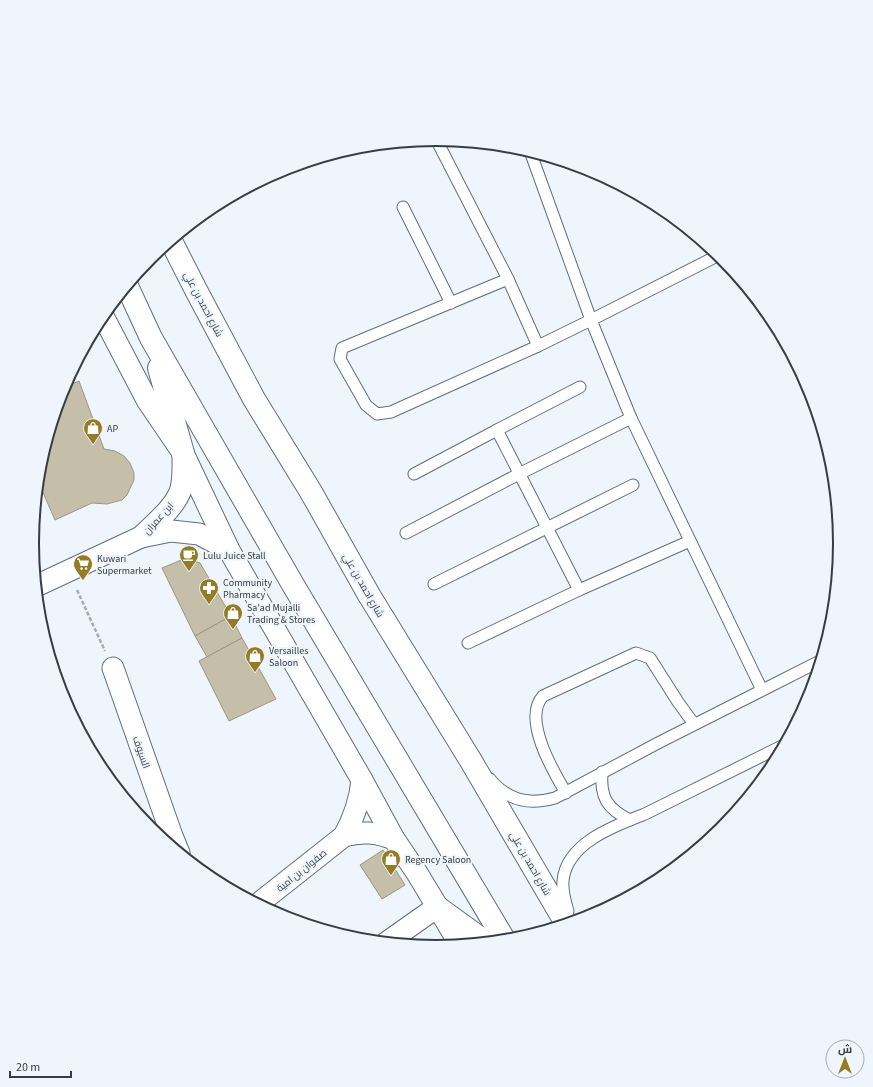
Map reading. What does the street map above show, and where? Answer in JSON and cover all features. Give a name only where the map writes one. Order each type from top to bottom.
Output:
[{"type":"main road","name":"شارع احمد بن علي","points":[[173,246],[200,299],[254,398],[311,492],[369,595],[471,761],[564,920]]},
{"type":"main road","points":[[130,291],[151,338],[292,583],[502,935]]},
{"type":"main road","points":[[151,338],[183,453]]},
{"type":"main road","points":[[437,907],[480,939]]},
{"type":"street","points":[[106,323],[147,400],[183,453],[228,550],[362,780],[394,839],[417,873],[457,940]]},
{"type":"street","name":"ابن عمران","points":[[141,537],[171,506],[180,492],[184,476],[183,453]]},
{"type":"street","name":"ابن عمران","points":[[41,584],[141,537],[171,531],[199,534],[228,550]]},
{"type":"street","name":"السيوف","points":[[113,668],[169,838]]},
{"type":"street","name":"صفوان بن امية","points":[[344,836],[357,809],[362,780]]},
{"type":"street","name":"صفوان بن امية","points":[[262,901],[344,836],[356,832],[369,832],[382,834],[394,839]]},
{"type":"street","points":[[392,939],[437,907]]},
{"type":"lane","points":[[440,146],[508,279],[538,346]]},
{"type":"lane","points":[[533,158],[591,320],[631,418],[762,690]]},
{"type":"lane","points":[[403,206],[451,302]]},
{"type":"lane","points":[[508,279],[342,348],[340,359],[366,405],[377,414],[391,412],[538,346],[713,258]]},
{"type":"lane","points":[[414,474],[580,387]]},
{"type":"lane","points":[[406,533],[631,418]]},
{"type":"lane","points":[[497,430],[579,590]]},
{"type":"lane","points":[[434,584],[633,485]]},
{"type":"lane","points":[[468,643],[579,590],[690,541]]},
{"type":"lane","points":[[566,793],[547,760],[537,728],[536,709],[542,696],[636,653],[650,658],[694,724]]},
{"type":"lane","points":[[471,761],[504,792],[516,798],[530,802],[544,801],[566,793],[602,772],[694,724],[815,663]]},
{"type":"lane","points":[[570,918],[564,897],[563,880],[566,868],[571,858],[581,847],[595,837],[646,814],[777,749]]},
{"type":"lane","points":[[602,772],[601,784],[604,796],[618,815],[630,820]]},
{"type":"path","points":[[68,571],[113,668]]},
{"type":"building","points":[[79,381],[104,449],[115,451],[124,456],[130,463],[134,473],[134,480],[127,495],[122,500],[107,504],[92,503],[55,520],[42,491],[60,416],[72,384]]},
{"type":"building","points":[[186,558],[200,563],[231,616],[195,636],[162,568]]},
{"type":"building","points":[[231,616],[242,638],[207,657],[195,636]]},
{"type":"building","points":[[242,638],[276,699],[229,721],[199,661]]},
{"type":"building","points":[[383,850],[405,885],[382,899],[360,865]]},
{"type":"place","name":"AP","points":[[93,445]]},
{"type":"place","name":"Lulu Juice Stall","points":[[189,572]]},
{"type":"place","name":"Kuwari Supermarket","points":[[83,581]]},
{"type":"place","name":"Community Pharmacy","points":[[209,605]]},
{"type":"place","name":"Sa'ad Mujalli Trading & Stores","points":[[233,630]]},
{"type":"place","name":"Versailles Saloon","points":[[255,673]]},
{"type":"place","name":"Regency Saloon","points":[[391,876]]}]
